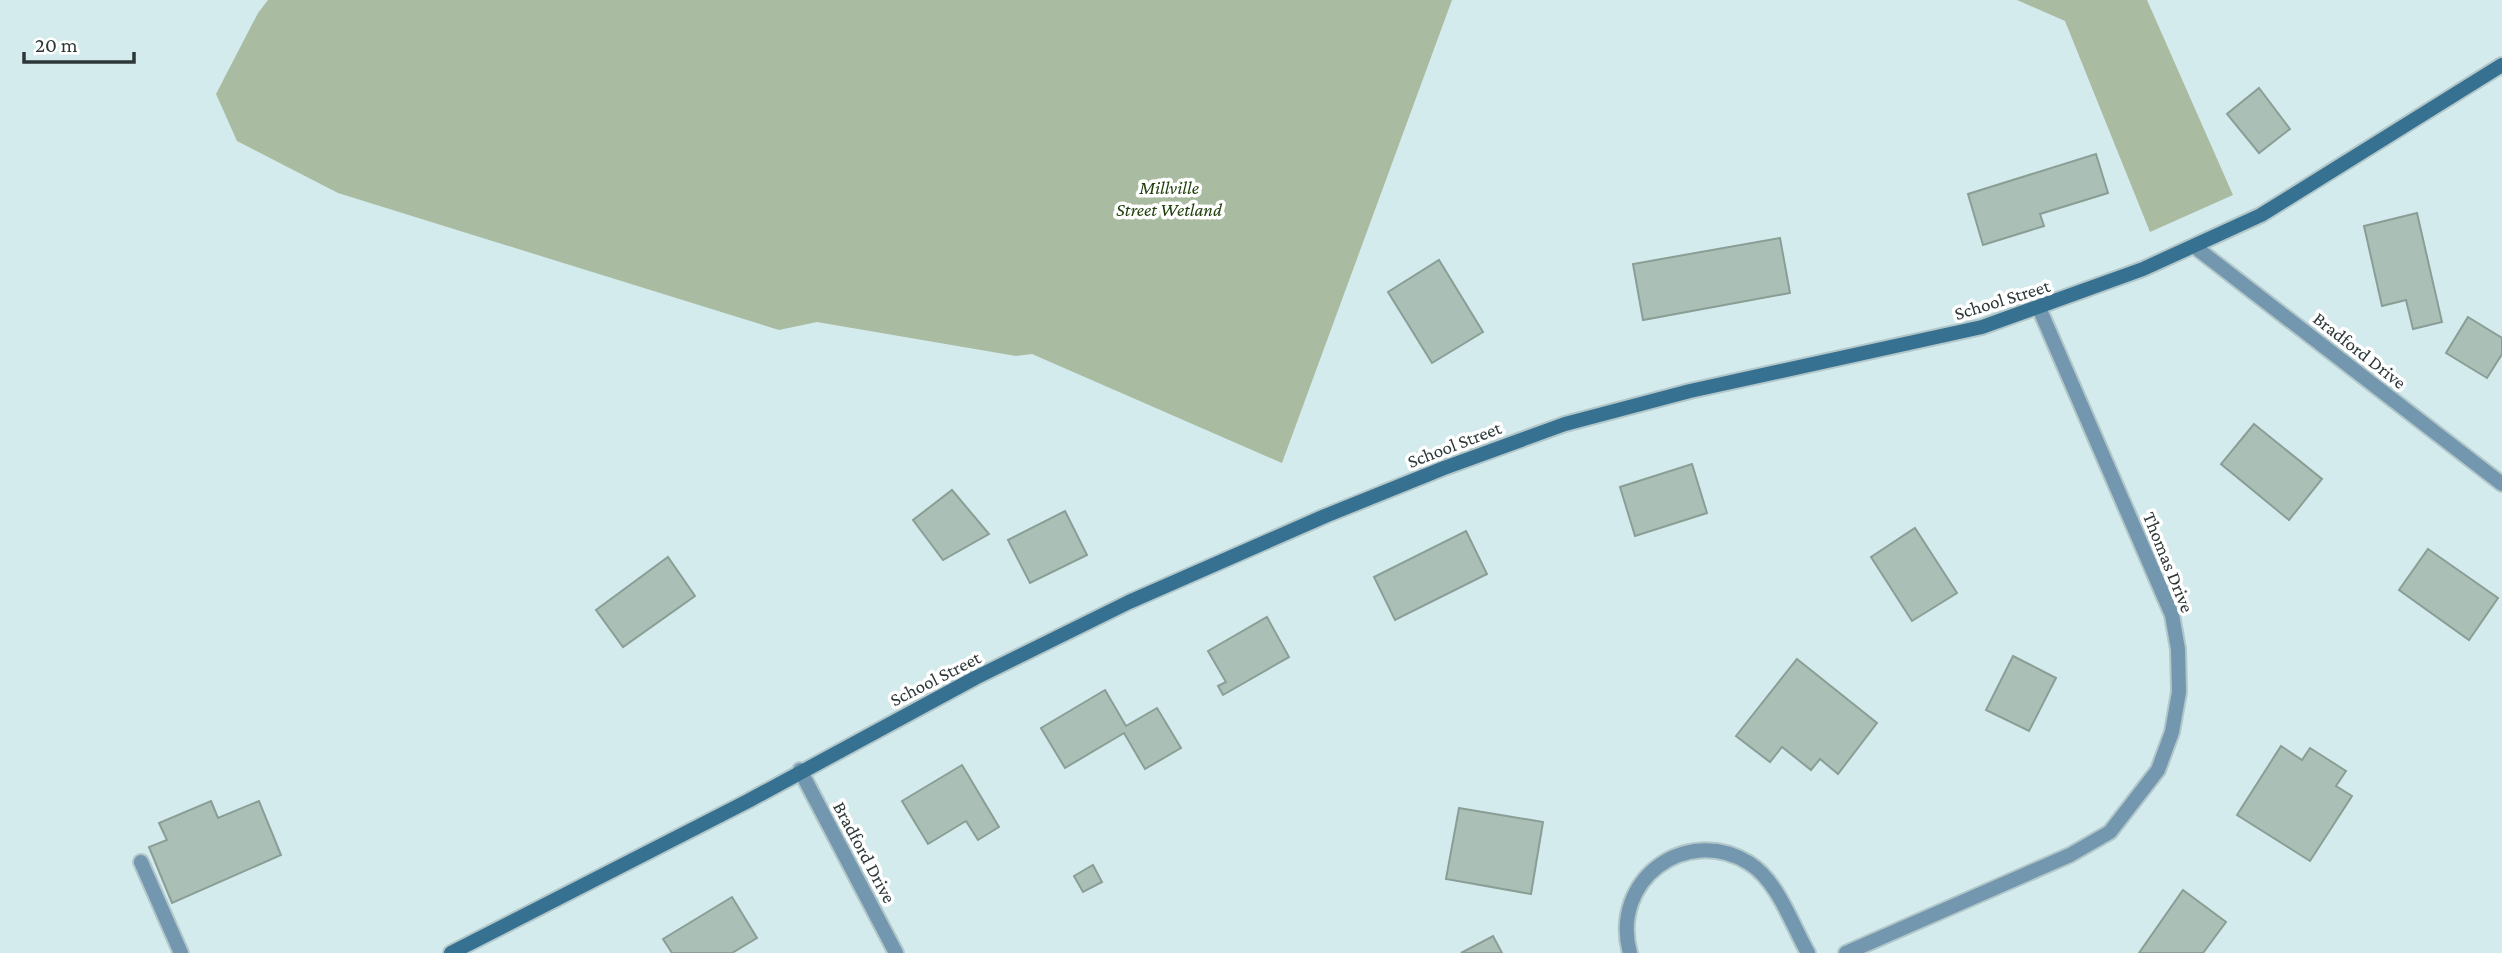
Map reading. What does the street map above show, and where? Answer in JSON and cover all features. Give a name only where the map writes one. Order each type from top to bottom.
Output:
[{"type":"street","name":"School Street","points":[[451,953],[1129,602],[1444,468],[1565,424],[1690,391],[1900,348],[1982,327],[2039,308],[2195,247],[2261,215],[2502,65]]},
{"type":"street","name":"Bradford Drive","points":[[2195,247],[2502,484]]},
{"type":"street","name":"Thomas Drive","points":[[1846,953],[2070,855],[2110,832],[2158,770],[2172,732],[2179,682],[2178,649],[2172,615],[2039,308]]},
{"type":"street","name":"Bradford Drive","points":[[800,770],[896,953]]},
{"type":"street","points":[[1630,953],[1626,937],[1628,910],[1640,885],[1656,866],[1679,855],[1704,850],[1729,853],[1751,864],[1769,882],[1808,953]]},
{"type":"street","points":[[141,862],[181,953]]},
{"type":"green space","name":"Millville Street Wetland","points":[[268,0],[1452,0],[1282,463],[1032,354],[1016,356],[817,322],[779,330],[338,193],[237,141],[216,94],[258,13]]},
{"type":"green space","points":[[2017,0],[2147,0],[2233,195],[2150,232],[2065,21]]},
{"type":"building","points":[[2259,88],[2290,129],[2259,153],[2227,114]]},
{"type":"building","points":[[2096,154],[2108,193],[2040,214],[2044,226],[1983,245],[1968,194]]},
{"type":"building","points":[[2417,213],[2442,322],[2413,329],[2406,300],[2382,306],[2364,226]]},
{"type":"building","points":[[1780,238],[1790,293],[1643,320],[1633,264]]},
{"type":"building","points":[[1439,260],[1483,332],[1432,363],[1388,292]]},
{"type":"building","points":[[2468,317],[2502,338],[2502,354],[2487,378],[2446,353]]},
{"type":"building","points":[[2254,424],[2322,479],[2289,520],[2221,464]]},
{"type":"building","points":[[1692,464],[1707,513],[1635,536],[1620,487]]},
{"type":"building","points":[[952,490],[989,534],[943,560],[913,520]]},
{"type":"building","points":[[1065,511],[1087,555],[1030,583],[1008,540]]},
{"type":"building","points":[[1915,528],[1957,593],[1912,621],[1871,557]]},
{"type":"building","points":[[1466,531],[1487,574],[1395,620],[1374,577]]},
{"type":"building","points":[[2428,549],[2498,598],[2469,640],[2399,590]]},
{"type":"building","points":[[668,557],[695,596],[623,647],[596,610]]},
{"type":"building","points":[[1267,617],[1289,657],[1223,695],[1218,686],[1226,682],[1208,651]]},
{"type":"building","points":[[2013,656],[2056,678],[2029,731],[1986,710]]},
{"type":"building","points":[[1797,659],[1877,723],[1838,774],[1820,759],[1811,770],[1782,747],[1770,762],[1736,736]]},
{"type":"building","points":[[1105,690],[1126,726],[1157,708],[1181,748],[1145,769],[1124,733],[1065,768],[1041,728]]},
{"type":"building","points":[[2281,746],[2302,760],[2310,748],[2346,771],[2336,786],[2352,796],[2310,861],[2237,815]]},
{"type":"building","points":[[962,765],[999,827],[978,840],[966,821],[928,844],[902,801]]},
{"type":"building","points":[[211,801],[218,818],[259,801],[281,855],[172,903],[149,847],[167,840],[159,823]]},
{"type":"building","points":[[1459,808],[1543,822],[1531,894],[1446,879]]},
{"type":"building","points":[[1093,865],[1102,882],[1083,892],[1074,876]]},
{"type":"building","points":[[2183,890],[2226,922],[2203,953],[2139,953]]},
{"type":"building","points":[[732,897],[757,938],[732,953],[672,953],[663,939]]},
{"type":"building","points":[[1493,936],[1502,953],[1461,953]]}]
